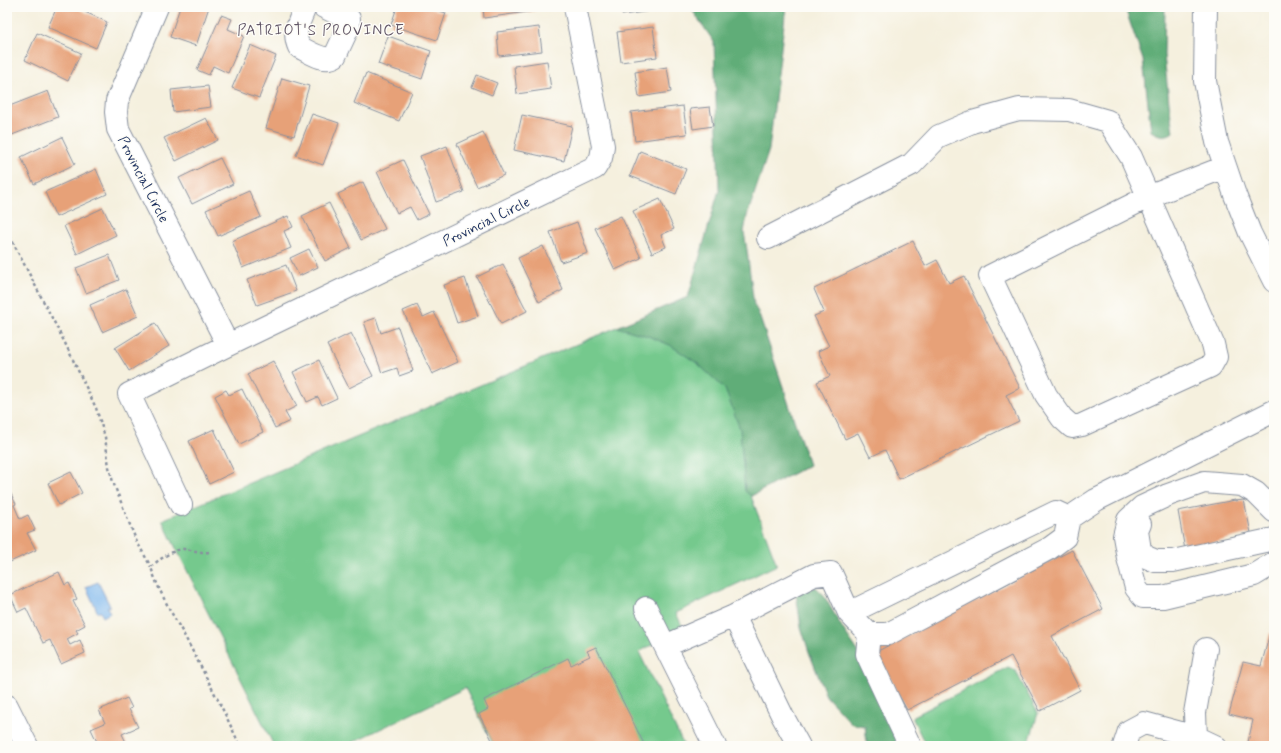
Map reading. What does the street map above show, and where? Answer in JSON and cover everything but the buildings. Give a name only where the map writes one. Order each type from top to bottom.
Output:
[{"type":"street","name":"Provincial Circle","points":[[157,7],[116,101],[118,130],[228,345]]},
{"type":"street","points":[[306,7],[295,34],[299,47],[325,59],[331,59],[335,56],[349,26],[349,19],[324,7]]},
{"type":"street","name":"Provincial Circle","points":[[181,505],[129,394],[595,168],[601,158],[603,146],[575,7]]},
{"type":"street","points":[[1206,7],[1206,81],[1217,142],[1250,233],[1273,276]]},
{"type":"street","points":[[768,238],[912,164],[939,136],[972,122],[1019,109],[1069,110],[1108,121],[1131,157],[1148,197],[1213,344],[1216,357],[1211,366],[1082,425],[1072,427],[1062,418],[1046,394],[990,276],[1148,197],[1225,167]]},
{"type":"street","points":[[665,646],[734,616],[814,575],[830,573],[849,613],[869,634],[888,634],[1050,548],[1066,537],[1069,518],[1096,500],[1274,411]]},
{"type":"street","points":[[1274,511],[1256,493],[1242,485],[1204,482],[1168,495],[1142,507],[1128,520],[1124,536],[1136,588],[1143,597],[1163,597],[1254,575],[1274,563]]},
{"type":"street","points":[[1242,485],[1173,502],[1151,514],[1141,523],[1137,531],[1140,550],[1146,557],[1156,561],[1173,561],[1273,540]]},
{"type":"street","points":[[849,613],[1056,512],[1069,518]]},
{"type":"street","points":[[646,608],[715,746]]},
{"type":"street","points":[[734,616],[783,717],[799,746]]},
{"type":"street","points":[[869,634],[867,654],[910,746]]},
{"type":"street","points":[[1196,737],[1195,713],[1206,649]]},
{"type":"street","points":[[7,706],[27,746]]},
{"type":"street","points":[[1124,746],[1129,731],[1144,723],[1196,737],[1215,746]]},
{"type":"path","points":[[7,231],[65,343],[96,408],[105,437],[109,467],[113,482],[136,540],[151,567],[154,578],[227,717],[240,746]]},
{"type":"path","points":[[151,567],[159,559],[177,550],[182,549],[209,552]]},
{"type":"green space","points":[[690,7],[786,7],[769,150],[747,216],[744,232],[754,305],[758,312],[809,465],[751,496],[745,491],[740,429],[725,389],[697,363],[670,345],[648,336],[617,327],[688,297],[719,190],[714,42]]},
{"type":"green space","points":[[1122,7],[1165,7],[1164,55],[1173,132],[1170,134],[1159,135],[1151,131],[1143,60],[1126,11]]},
{"type":"green space","points":[[688,297],[758,312],[809,465],[751,496],[777,565],[676,613],[683,628],[639,652],[684,746],[494,746],[465,688],[345,746],[274,746],[162,520]]},
{"type":"green space","points":[[816,587],[823,594],[843,629],[862,657],[903,746],[863,746],[867,743],[865,726],[852,724],[826,696],[801,627],[796,593],[804,589]]},
{"type":"green space","points":[[1008,667],[1015,670],[1038,713],[1028,746],[926,746],[912,717]]},
{"type":"water","points":[[98,582],[110,606],[107,607],[110,613],[103,617],[100,611],[98,613],[86,587]]},
{"type":"district","name":"PATRIOT'S PROVINCE","points":[[321,30]]}]
